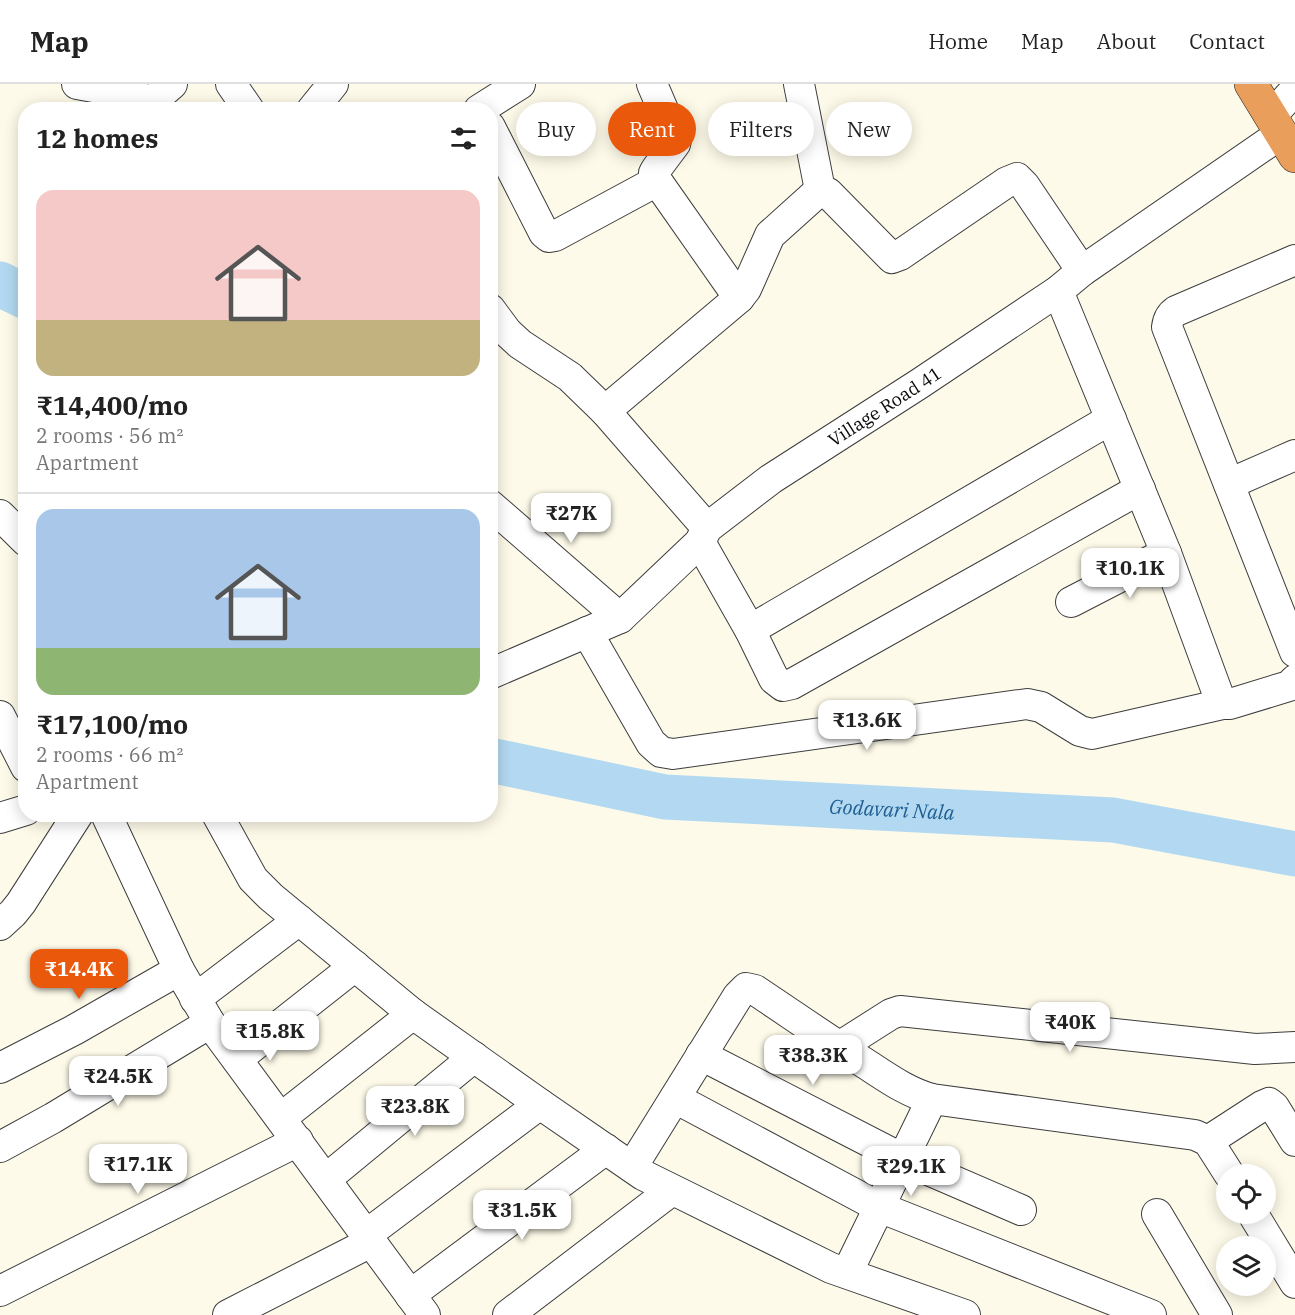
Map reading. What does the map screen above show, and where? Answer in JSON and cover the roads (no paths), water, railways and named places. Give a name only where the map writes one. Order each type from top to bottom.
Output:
[{"type":"highway","points":[[1251,84],[1282,135]]},
{"type":"street","points":[[77,84],[149,95]]},
{"type":"street","points":[[231,84],[243,102]]},
{"type":"street","points":[[318,102],[333,84]]},
{"type":"street","points":[[652,84],[676,140],[654,173],[657,181],[739,298]]},
{"type":"street","points":[[799,84],[820,190]]},
{"type":"street","name":"Village Road 41","points":[[498,671],[620,618],[704,535],[771,478],[919,384],[1058,291],[1083,271],[1282,135],[1295,90]]},
{"type":"street","points":[[498,120],[544,233],[549,237],[555,236],[657,181]]},
{"type":"street","points":[[820,190],[828,194],[892,258],[900,255],[1007,182],[1017,178],[1083,271]]},
{"type":"street","points":[[605,411],[739,298],[746,289],[770,235],[820,190]]},
{"type":"street","points":[[1295,260],[1176,311],[1171,314],[1167,327],[1295,652]]},
{"type":"street","points":[[1058,291],[1166,553],[1223,704]]},
{"type":"street","points":[[498,320],[520,344],[570,377],[605,411],[704,535],[774,679],[783,686],[792,684],[1140,489]]},
{"type":"street","points":[[750,630],[1111,419]]},
{"type":"street","points":[[1229,484],[1295,454]]},
{"type":"street","points":[[498,513],[620,618]]},
{"type":"street","points":[[0,515],[18,533]]},
{"type":"street","points":[[1071,602],[1166,553]]},
{"type":"street","points":[[587,632],[651,743],[662,752],[673,754],[1027,704],[1041,706],[1080,731],[1092,734],[1230,704],[1289,686],[1295,680]]},
{"type":"street","points":[[0,716],[18,751]]},
{"type":"street","points":[[0,818],[18,812]]},
{"type":"street","points":[[110,822],[179,970],[203,1011],[418,1305],[606,1149]]},
{"type":"street","points":[[221,822],[253,879],[271,897],[412,1014],[643,1175],[831,1268],[965,1315]]},
{"type":"street","points":[[0,925],[21,903],[63,823]]},
{"type":"street","points":[[0,1147],[38,1127],[203,1011],[299,920]]},
{"type":"street","points":[[237,1059],[355,966]]},
{"type":"street","points":[[0,1068],[74,1030],[179,970]]},
{"type":"street","points":[[632,1167],[738,996],[746,988],[755,990],[839,1047],[918,1095],[932,1099],[1195,1135],[1208,1141],[1223,1164]]},
{"type":"street","points":[[839,1047],[891,1014],[900,1011],[1255,1049],[1295,1047]]},
{"type":"street","points":[[0,1291],[290,1130],[412,1014]]},
{"type":"street","points":[[701,1055],[903,1159],[1021,1210]]},
{"type":"street","points":[[326,1179],[474,1057]]},
{"type":"street","points":[[675,1098],[879,1207],[1152,1315]]},
{"type":"street","points":[[847,1273],[932,1099]]},
{"type":"street","points":[[1208,1141],[1269,1103],[1274,1107],[1295,1141]]},
{"type":"street","points":[[228,1315],[369,1238],[540,1104]]},
{"type":"street","points":[[508,1315],[672,1190]]},
{"type":"street","points":[[1156,1214],[1217,1315]]},
{"type":"street","points":[[1259,1224],[1295,1283]]},
{"type":"waterway","name":"Godavari Nala","points":[[0,284],[18,293]]},
{"type":"waterway","name":"Godavari Nala","points":[[498,762],[665,797],[1113,820],[1295,854]]}]
